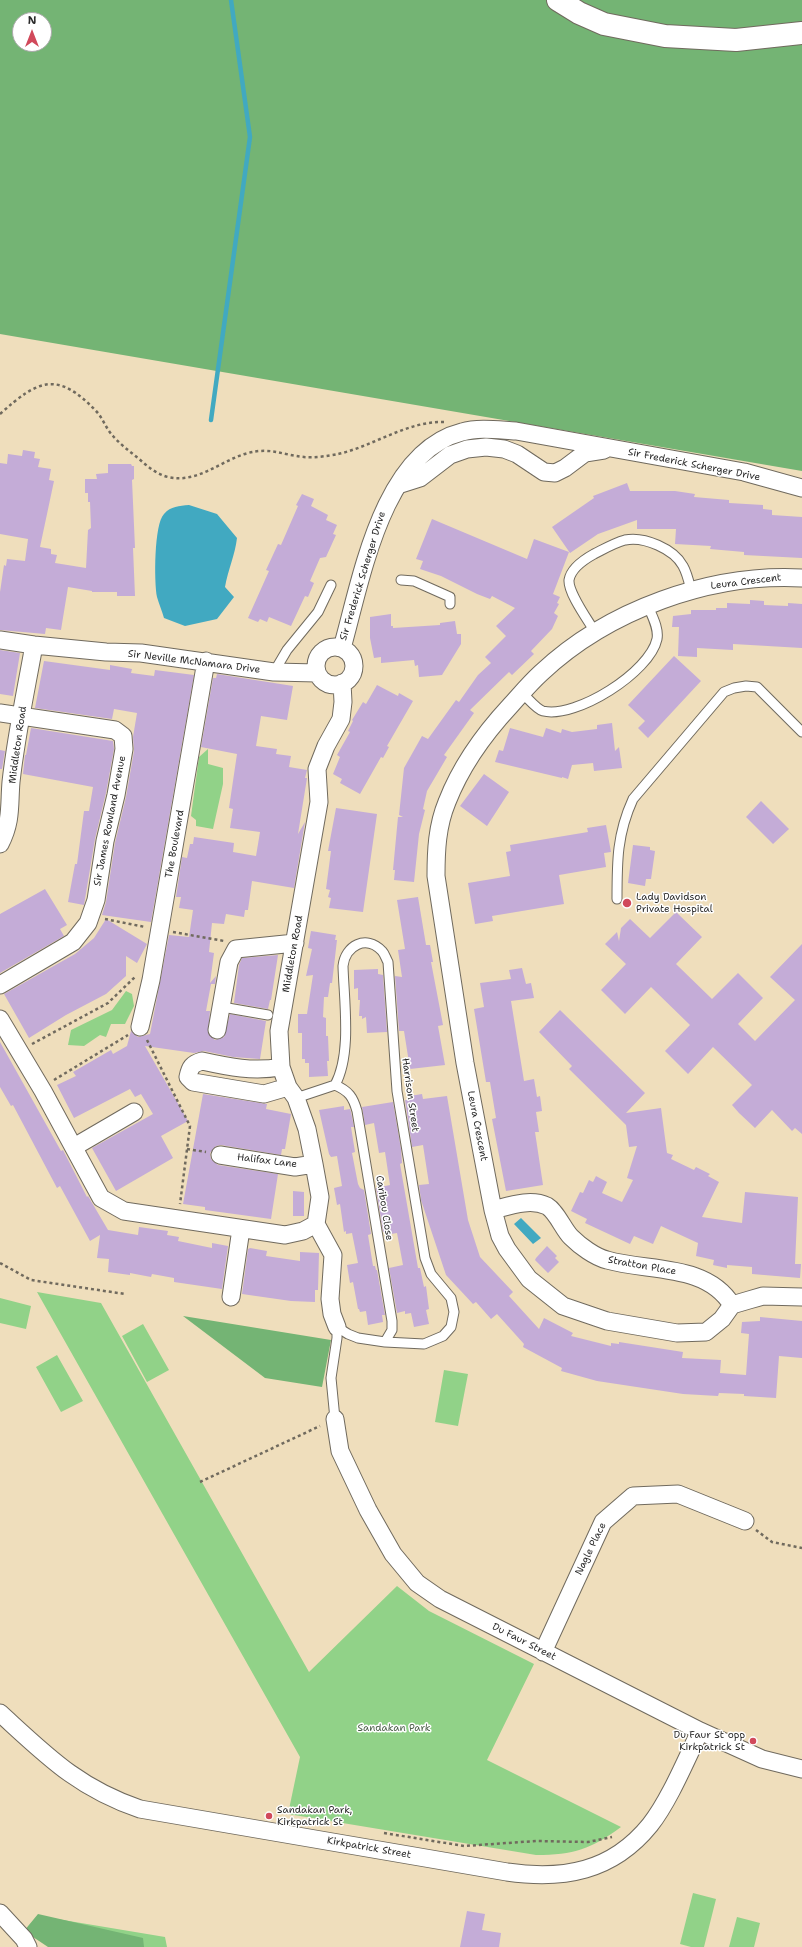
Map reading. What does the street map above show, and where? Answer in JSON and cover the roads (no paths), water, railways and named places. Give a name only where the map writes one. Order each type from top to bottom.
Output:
[{"type":"main road","points":[[558,0],[579,13],[604,24],[666,36],[736,40],[802,33]]},
{"type":"street","name":"Sir Frederick Scherger Drive","points":[[342,648],[376,527],[387,501],[410,468],[436,442],[462,432],[486,429],[516,430],[744,472],[802,488]]},
{"type":"street","name":"Sir Frederick Scherger Drive","points":[[398,485],[420,478],[450,455],[467,450],[486,447],[504,449],[517,454],[544,472],[555,473],[565,468],[585,453],[610,448]]},
{"type":"street","name":"Leura Crescent","points":[[732,1305],[722,1319],[706,1332],[677,1333],[607,1320],[563,1306],[529,1279],[507,1249],[500,1236],[493,1210],[465,1062],[436,876],[436,845],[447,802],[462,771],[484,737],[540,673],[595,632],[626,615],[691,590],[733,581],[771,577],[802,578]]},
{"type":"street","name":"Sir Neville McNamara Drive","points":[[0,640],[34,646],[106,652],[141,653],[206,661],[274,672],[317,673]]},
{"type":"street","name":"Middleton Road","points":[[0,844],[5,834],[11,808],[6,782],[21,717],[34,646]]},
{"type":"street","points":[[334,646],[342,648],[352,658],[354,665],[353,672],[349,679],[342,683],[328,683],[317,673],[317,659],[321,652],[334,646]]},
{"type":"street","name":"The Boulevard","points":[[140,1027],[157,946],[206,661]]},
{"type":"street","name":"Middleton Road","points":[[316,1224],[320,1197],[314,1164],[307,1129],[281,1067],[279,1031],[319,802],[318,769],[326,746],[341,719],[343,702],[341,693],[342,683]]},
{"type":"street","name":"Sir James Rowland Avenue","points":[[0,713],[115,730],[123,736],[124,749],[116,795],[105,841],[96,900],[88,923],[73,942],[0,985]]},
{"type":"street","points":[[217,1030],[229,962],[236,949],[295,943]]},
{"type":"street","points":[[0,1019],[41,1088],[101,1198],[124,1211],[285,1235],[304,1231],[316,1224],[333,1255],[330,1299],[332,1314],[337,1327]]},
{"type":"street","points":[[281,1067],[263,1070],[250,1070],[202,1061],[195,1063],[190,1069],[188,1077],[193,1082],[264,1094],[292,1093]]},
{"type":"street","points":[[74,1147],[134,1112]]},
{"type":"street","name":"Halifax Lane","points":[[220,1155],[295,1167],[314,1164]]},
{"type":"street","name":"Stratton Place","points":[[493,1210],[516,1204],[532,1203],[547,1206],[571,1237],[588,1251],[605,1260],[686,1274],[706,1280],[726,1296],[732,1305]]},
{"type":"street","points":[[232,1297],[241,1229]]},
{"type":"street","points":[[732,1305],[763,1296],[802,1297]]},
{"type":"street","name":"Du Faur Street","points":[[335,1420],[340,1451],[368,1510],[393,1554],[418,1583],[440,1599],[700,1731],[762,1760],[802,1769]]},
{"type":"street","name":"Nagle Place","points":[[543,1652],[602,1522],[633,1496],[678,1494],[745,1521]]},
{"type":"street","name":"Kirkpatrick Street","points":[[0,1712],[57,1764],[75,1778],[115,1800],[140,1809],[499,1870],[544,1876],[578,1872],[594,1866],[622,1851],[635,1840],[650,1825],[660,1809],[700,1731]]},
{"type":"street","points":[[0,1912],[24,1940],[28,1947]]},
{"type":"lane","points":[[595,632],[570,587],[569,579],[575,568],[584,560],[612,544],[626,540],[651,542],[668,550],[683,565],[691,590]]},
{"type":"lane","points":[[401,580],[414,581],[450,597],[450,604]]},
{"type":"lane","points":[[274,672],[287,650],[318,612],[331,585]]},
{"type":"lane","points":[[522,693],[542,710],[558,712],[577,707],[599,697],[620,683],[643,660],[657,639],[655,624],[648,606]]},
{"type":"lane","points":[[617,899],[619,840],[625,817],[633,799],[724,692],[734,688],[746,686],[758,687],[802,732]]},
{"type":"lane","name":"Harrison Street","points":[[335,1085],[346,1055],[344,957],[348,950],[355,945],[374,945],[382,951],[388,962],[397,1091],[425,1258],[431,1274],[451,1298],[454,1312],[451,1327],[443,1336],[424,1344],[385,1342],[358,1338],[337,1327]]},
{"type":"lane","points":[[222,1007],[268,1015]]},
{"type":"lane","points":[[292,1093],[335,1085]]},
{"type":"lane","name":"Caribou Close","points":[[335,1085],[346,1090],[354,1099],[357,1111],[392,1321],[392,1330],[385,1342]]},
{"type":"lane","points":[[335,1420],[331,1378],[337,1338],[337,1327]]},
{"type":"water","points":[[189,505],[217,514],[237,538],[225,587],[234,597],[217,619],[185,626],[164,618],[157,597],[155,579],[158,529],[161,520],[164,514],[172,508]]},
{"type":"water","points":[[521,1218],[541,1238],[533,1244],[514,1224]]},
{"type":"waterway","points":[[211,420],[250,137],[231,0]]},
{"type":"place","name":"Lady Davidson Private Hospital","points":[[627,903]]},
{"type":"place","name":"Du Faur St opp Kirkpatrick St","points":[[753,1741]]},
{"type":"place","name":"Sandakan Park, Kirkpatrick St","points":[[269,1816]]},
{"type":"park label","name":"Sandakan Park","points":[[394,1728]]}]
